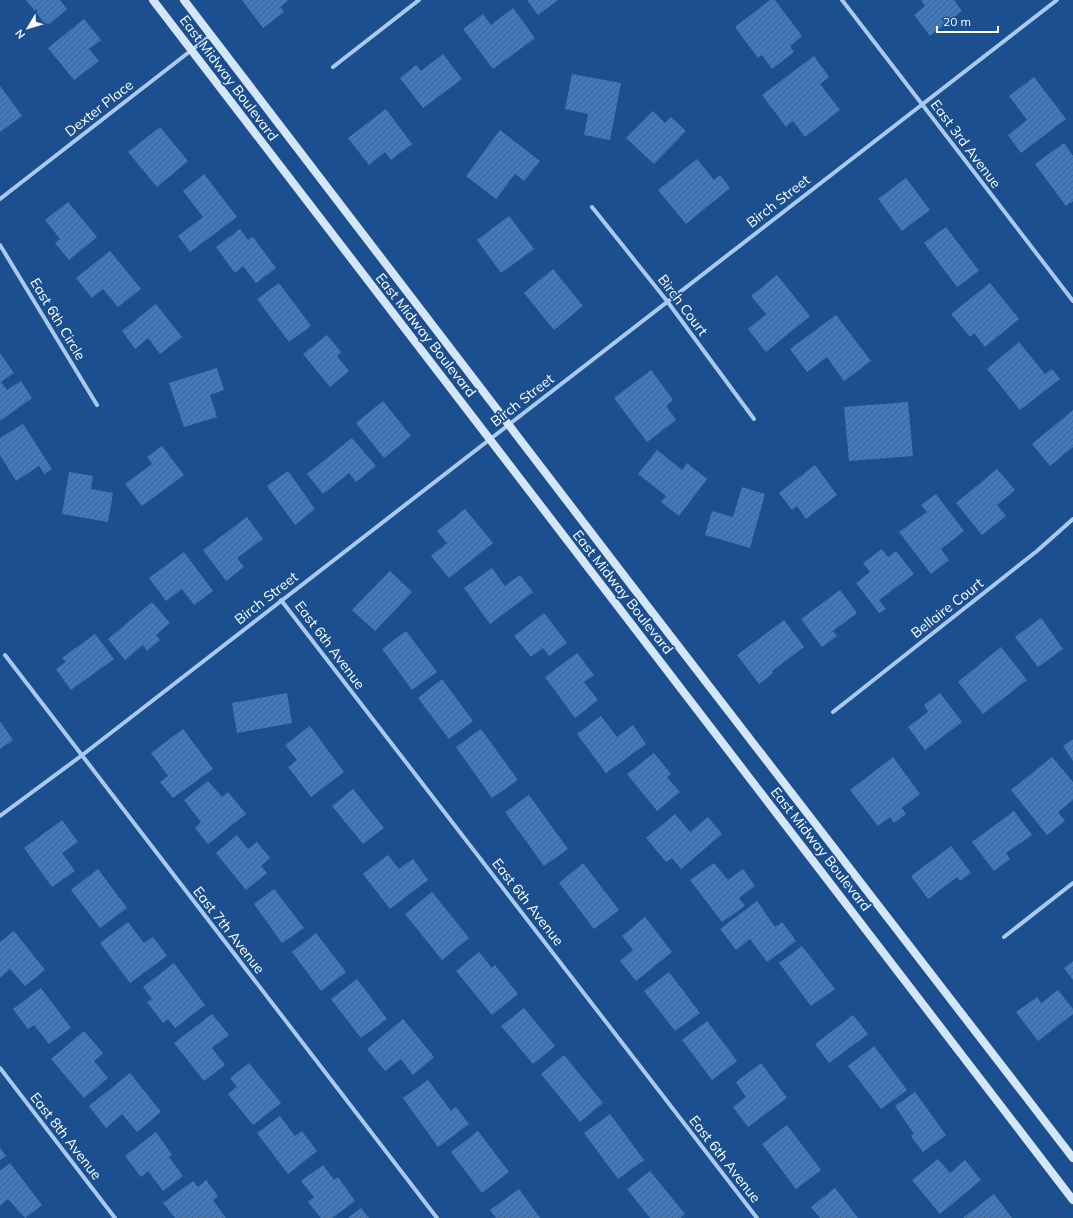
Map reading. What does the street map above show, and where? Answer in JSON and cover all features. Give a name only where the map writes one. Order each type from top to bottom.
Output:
[{"type":"main road","name":"East Midway Boulevard","points":[[153,0],[1073,1200]]},
{"type":"main road","name":"East Midway Boulevard","points":[[184,0],[508,425],[1073,1158]]},
{"type":"street","points":[[333,67],[419,0]]},
{"type":"street","name":"East 3rd Avenue","points":[[842,0],[1073,301]]},
{"type":"street","name":"Birch Street","points":[[0,816],[490,440],[666,301],[1058,0]]},
{"type":"street","name":"Dexter Place","points":[[0,199],[212,35]]},
{"type":"street","name":"Birch Court","points":[[592,207],[666,301],[754,419]]},
{"type":"street","name":"East 6th Circle","points":[[0,245],[97,404]]},
{"type":"street","name":"Bellaire Court","points":[[833,712],[1037,551],[1073,519]]},
{"type":"street","name":"East 6th Avenue","points":[[281,600],[757,1218]]},
{"type":"street","name":"East 7th Avenue","points":[[5,655],[80,756],[437,1218]]},
{"type":"street","points":[[1004,937],[1073,883]]},
{"type":"street","name":"East 8th Avenue","points":[[0,1068],[115,1218]]},
{"type":"building","points":[[26,0],[60,0],[67,9],[47,26]]},
{"type":"building","points":[[242,0],[289,0],[280,7],[284,12],[263,28]]},
{"type":"building","points":[[527,0],[558,0],[538,15]]},
{"type":"building","points":[[770,0],[775,0],[802,36],[790,46],[794,52],[772,69],[762,55],[758,58],[735,27]]},
{"type":"building","points":[[921,0],[954,0],[962,11],[930,36],[914,15],[925,6]]},
{"type":"building","points":[[513,8],[535,38],[493,69],[463,29],[483,14],[491,25]]},
{"type":"building","points":[[84,19],[101,40],[89,49],[99,61],[74,80],[48,48]]},
{"type":"building","points":[[443,54],[462,79],[423,108],[400,78],[416,65],[421,71]]},
{"type":"building","points":[[814,56],[829,77],[820,84],[840,110],[805,137],[793,121],[786,127],[762,95]]},
{"type":"building","points":[[572,74],[621,83],[610,140],[584,135],[588,114],[565,109]]},
{"type":"building","points":[[1034,77],[1066,119],[1021,153],[1008,135],[1027,120],[1009,96]]},
{"type":"building","points":[[0,86],[22,116],[0,132]]},
{"type":"building","points":[[386,109],[412,144],[391,160],[385,152],[369,165],[348,138]]},
{"type":"building","points":[[653,111],[665,123],[671,117],[686,131],[654,164],[626,138]]},
{"type":"building","points":[[160,127],[188,161],[157,187],[128,152]]},
{"type":"building","points":[[500,130],[540,161],[524,181],[515,174],[496,199],[466,176]]},
{"type":"building","points":[[1064,143],[1073,156],[1073,201],[1066,206],[1035,164]]},
{"type":"building","points":[[697,159],[714,180],[720,175],[730,188],[686,224],[658,190]]},
{"type":"building","points":[[204,174],[237,217],[190,252],[178,236],[203,217],[183,191]]},
{"type":"building","points":[[906,178],[930,210],[902,231],[878,199]]},
{"type":"building","points":[[68,202],[97,237],[69,260],[55,243],[60,239],[45,220]]},
{"type":"building","points":[[509,216],[534,249],[501,273],[477,240]]},
{"type":"building","points":[[946,227],[979,271],[957,287],[924,243]]},
{"type":"building","points":[[240,229],[248,240],[253,237],[276,268],[256,283],[243,266],[235,273],[216,247]]},
{"type":"building","points":[[110,251],[141,289],[118,307],[103,289],[92,298],[76,278]]},
{"type":"building","points":[[553,269],[583,306],[554,330],[524,293]]},
{"type":"building","points":[[777,275],[810,316],[766,352],[748,329],[766,314],[751,296]]},
{"type":"building","points":[[279,283],[311,326],[289,342],[257,299]]},
{"type":"building","points":[[990,283],[1019,319],[985,347],[974,333],[970,337],[951,314]]},
{"type":"building","points":[[156,304],[182,337],[160,354],[148,338],[135,349],[122,331]]},
{"type":"building","points":[[836,315],[871,361],[844,381],[827,357],[807,372],[790,349]]},
{"type":"building","points":[[327,335],[341,352],[337,356],[349,371],[330,387],[303,354]]},
{"type":"building","points":[[1019,342],[1045,374],[1052,369],[1060,379],[1020,410],[987,369]]},
{"type":"building","points":[[0,353],[14,373],[1,382],[7,390],[21,381],[32,398],[0,421]]},
{"type":"building","points":[[217,368],[224,390],[210,395],[217,417],[184,427],[169,383]]},
{"type":"building","points":[[651,370],[673,400],[666,406],[676,420],[647,442],[614,398]]},
{"type":"building","points":[[383,401],[411,436],[384,458],[356,423]]},
{"type":"building","points":[[908,402],[913,456],[849,461],[844,407]]},
{"type":"building","points":[[1073,410],[1073,447],[1050,466],[1032,444]]},
{"type":"building","points":[[23,424],[52,469],[44,474],[39,466],[16,481],[0,455],[0,438]]},
{"type":"building","points":[[352,438],[376,466],[356,482],[349,473],[323,494],[307,474]]},
{"type":"building","points":[[162,446],[184,475],[142,506],[125,484],[152,464],[147,457]]},
{"type":"building","points":[[657,450],[682,470],[687,463],[707,479],[679,516],[661,502],[666,496],[638,474]]},
{"type":"building","points":[[815,465],[837,495],[806,519],[797,506],[792,510],[779,493]]},
{"type":"building","points":[[997,469],[1015,490],[997,505],[1006,516],[982,535],[956,503]]},
{"type":"building","points":[[288,471],[315,509],[295,525],[267,486]]},
{"type":"building","points":[[69,472],[93,476],[91,489],[113,493],[108,522],[62,514]]},
{"type":"building","points":[[742,487],[765,494],[750,548],[705,535],[712,511],[733,517]]},
{"type":"building","points":[[936,494],[964,531],[941,549],[949,560],[931,574],[899,532],[927,512],[921,505]]},
{"type":"building","points":[[465,509],[493,543],[449,578],[431,556],[447,543],[437,531]]},
{"type":"building","points":[[247,517],[263,539],[237,558],[244,567],[226,581],[203,550]]},
{"type":"building","points":[[882,549],[888,557],[896,551],[914,574],[879,600],[886,609],[879,613],[856,583],[870,572],[863,563]]},
{"type":"building","points":[[184,552],[213,591],[194,605],[182,589],[166,601],[149,578]]},
{"type":"building","points":[[492,568],[505,586],[520,575],[533,592],[490,624],[464,588]]},
{"type":"building","points":[[390,571],[412,592],[375,631],[352,610]]},
{"type":"building","points":[[840,590],[857,613],[833,631],[837,636],[822,647],[801,619]]},
{"type":"building","points":[[152,602],[170,623],[156,635],[160,640],[147,651],[143,645],[125,660],[108,639]]},
{"type":"building","points":[[544,613],[567,643],[549,656],[543,648],[531,657],[514,636]]},
{"type":"building","points":[[1041,618],[1063,649],[1038,667],[1015,637]]},
{"type":"building","points":[[784,620],[804,647],[772,671],[773,673],[759,684],[737,655]]},
{"type":"building","points":[[406,631],[437,672],[412,690],[382,649]]},
{"type":"building","points":[[95,634],[114,659],[71,690],[56,669],[66,662],[62,658]]},
{"type":"building","points":[[1001,647],[1027,680],[983,714],[958,682]]},
{"type":"building","points":[[577,653],[594,675],[584,682],[598,700],[575,718],[545,677]]},
{"type":"building","points":[[442,679],[473,721],[449,739],[418,698]]},
{"type":"building","points":[[287,693],[292,723],[237,733],[232,703]]},
{"type":"building","points":[[940,693],[962,722],[925,750],[908,727],[928,712],[924,705]]},
{"type":"building","points":[[601,716],[617,737],[633,725],[646,744],[606,773],[577,734]]},
{"type":"building","points":[[0,721],[13,740],[0,749]]},
{"type":"building","points":[[310,726],[344,772],[311,797],[288,767],[297,760],[285,745]]},
{"type":"building","points":[[183,729],[213,769],[173,798],[160,782],[168,776],[151,753]]},
{"type":"building","points":[[481,729],[518,780],[492,798],[456,747]]},
{"type":"building","points":[[1073,739],[1073,761],[1063,746]]},
{"type":"building","points":[[654,753],[671,774],[667,777],[680,792],[657,811],[627,774]]},
{"type":"building","points":[[893,757],[920,794],[902,808],[906,814],[894,823],[890,817],[878,826],[850,790]]},
{"type":"building","points":[[1052,757],[1073,782],[1073,800],[1058,812],[1065,821],[1047,835],[1011,790]]},
{"type":"building","points":[[208,781],[222,797],[228,792],[246,814],[208,844],[195,828],[201,822],[184,800]]},
{"type":"building","points":[[353,789],[384,828],[363,844],[332,806]]},
{"type":"building","points":[[529,795],[568,849],[544,866],[505,812]]},
{"type":"building","points":[[1014,811],[1032,835],[1006,853],[1010,859],[994,871],[972,842]]},
{"type":"building","points":[[675,814],[690,832],[708,817],[722,834],[681,869],[672,858],[666,862],[646,838]]},
{"type":"building","points":[[62,820],[78,842],[62,853],[75,871],[52,887],[24,848]]},
{"type":"building","points":[[237,835],[248,849],[257,842],[270,858],[261,866],[267,873],[246,890],[216,853]]},
{"type":"building","points":[[951,846],[971,873],[960,881],[957,877],[928,899],[911,876]]},
{"type":"building","points":[[388,855],[399,869],[413,859],[428,880],[390,909],[363,874]]},
{"type":"building","points":[[583,863],[619,910],[594,929],[559,883]]},
{"type":"building","points":[[714,863],[728,880],[743,869],[755,886],[739,898],[745,906],[722,922],[690,880]]},
{"type":"building","points":[[98,869],[127,908],[100,928],[71,890]]},
{"type":"building","points":[[274,889],[304,928],[282,943],[254,904]]},
{"type":"building","points":[[432,892],[469,938],[442,960],[405,914]]},
{"type":"building","points":[[757,901],[775,927],[782,922],[796,941],[767,962],[750,939],[736,950],[720,929]]},
{"type":"building","points":[[645,917],[672,952],[636,981],[620,961],[633,950],[622,936]]},
{"type":"building","points":[[128,922],[144,943],[153,937],[167,956],[130,983],[100,943]]},
{"type":"building","points":[[14,931],[45,970],[25,986],[10,969],[0,978],[0,942]]},
{"type":"building","points":[[316,933],[346,972],[321,991],[292,952]]},
{"type":"building","points":[[802,946],[835,989],[811,1006],[779,963]]},
{"type":"building","points":[[479,952],[492,968],[495,965],[518,994],[492,1015],[456,971]]},
{"type":"building","points":[[1073,961],[1073,980],[1064,968]]},
{"type":"building","points":[[174,963],[205,1005],[175,1028],[168,1019],[163,1023],[147,1002],[152,999],[143,987]]},
{"type":"building","points":[[669,972],[700,1013],[675,1031],[644,991]]},
{"type":"building","points":[[357,979],[387,1019],[361,1038],[331,999]]},
{"type":"building","points":[[41,988],[71,1028],[49,1044],[34,1025],[28,1029],[13,1009]]},
{"type":"building","points":[[1058,990],[1073,1009],[1073,1014],[1038,1041],[1016,1012],[1037,997],[1041,1003]]},
{"type":"building","points":[[524,1008],[555,1046],[533,1064],[501,1026]]},
{"type":"building","points":[[212,1014],[229,1035],[212,1048],[225,1065],[204,1081],[174,1043]]},
{"type":"building","points":[[853,1015],[868,1034],[829,1063],[815,1044]]},
{"type":"building","points":[[403,1019],[434,1057],[413,1075],[401,1059],[385,1071],[367,1049]]},
{"type":"building","points":[[707,1021],[737,1061],[712,1080],[682,1040]]},
{"type":"building","points":[[84,1031],[103,1053],[94,1061],[108,1078],[84,1098],[51,1059]]},
{"type":"building","points":[[874,1046],[907,1090],[881,1109],[848,1066]]},
{"type":"building","points":[[564,1055],[603,1103],[580,1122],[541,1074]]},
{"type":"building","points":[[249,1063],[281,1103],[253,1125],[228,1094],[237,1087],[230,1078]]},
{"type":"building","points":[[761,1063],[787,1098],[748,1127],[733,1107],[746,1097],[736,1082]]},
{"type":"building","points":[[130,1073],[161,1112],[137,1132],[122,1114],[106,1128],[89,1106]]},
{"type":"building","points":[[428,1080],[451,1111],[456,1107],[469,1124],[438,1147],[403,1098]]},
{"type":"building","points":[[915,1092],[946,1135],[923,1152],[911,1136],[914,1134],[895,1106]]},
{"type":"building","points":[[610,1114],[644,1160],[618,1179],[584,1133]]},
{"type":"building","points":[[280,1116],[295,1136],[302,1131],[317,1151],[288,1174],[257,1133]]},
{"type":"building","points":[[787,1125],[821,1170],[796,1189],[762,1144]]},
{"type":"building","points":[[478,1131],[509,1172],[482,1193],[451,1152]]},
{"type":"building","points":[[156,1132],[172,1155],[169,1157],[183,1176],[163,1191],[148,1171],[141,1177],[125,1156]]},
{"type":"building","points":[[0,1148],[6,1156],[0,1160]]},
{"type":"building","points":[[938,1159],[950,1173],[965,1160],[981,1180],[940,1214],[912,1180]]},
{"type":"building","points":[[10,1163],[42,1205],[25,1218],[8,1199],[0,1206],[0,1171]]},
{"type":"building","points":[[323,1165],[334,1180],[338,1177],[355,1201],[332,1218],[321,1218],[308,1202],[314,1197],[301,1181]]},
{"type":"building","points":[[650,1171],[685,1214],[680,1218],[650,1218],[627,1189]]},
{"type":"building","points":[[206,1180],[218,1196],[213,1200],[226,1218],[175,1218],[163,1203],[193,1181],[198,1187]]},
{"type":"building","points":[[835,1188],[858,1218],[820,1218],[811,1207]]},
{"type":"building","points":[[519,1189],[540,1218],[496,1218],[490,1210]]},
{"type":"building","points":[[994,1194],[1012,1218],[963,1218]]},
{"type":"building","points":[[361,1208],[369,1218],[348,1218]]}]
